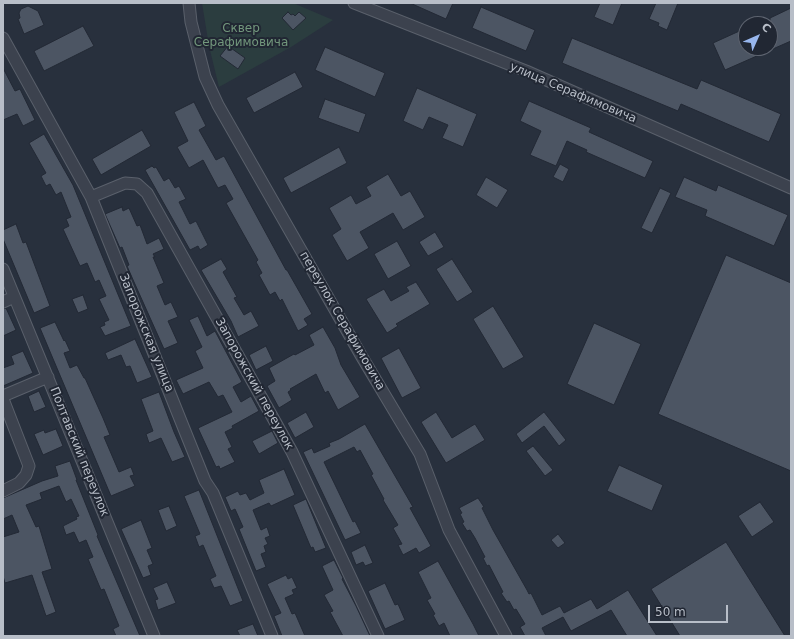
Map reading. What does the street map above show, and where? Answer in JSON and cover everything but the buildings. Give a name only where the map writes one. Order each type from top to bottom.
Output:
[{"type":"street","name":"переулок Серафимовича","points":[[188,3],[191,22],[205,77],[218,104],[362,357],[420,454],[449,530],[506,636]]},
{"type":"street","name":"улица Серафимовича","points":[[354,3],[526,71],[791,188]]},
{"type":"street","name":"Запорожская улица","points":[[3,38],[91,197],[205,481],[213,493],[272,636]]},
{"type":"street","name":"Запорожский переулок","points":[[91,197],[125,183],[137,184],[147,192],[292,452],[378,636]]},
{"type":"street","name":"Полтавский переулок","points":[[3,269],[154,636]]},
{"type":"street","points":[[3,302],[14,297]]},
{"type":"street","points":[[3,491],[19,483],[26,475],[29,466],[3,398],[48,378]]},
{"type":"green space","name":"Сквер Серафимовича","points":[[202,3],[293,3],[333,20],[291,47],[219,87],[209,46]]}]
